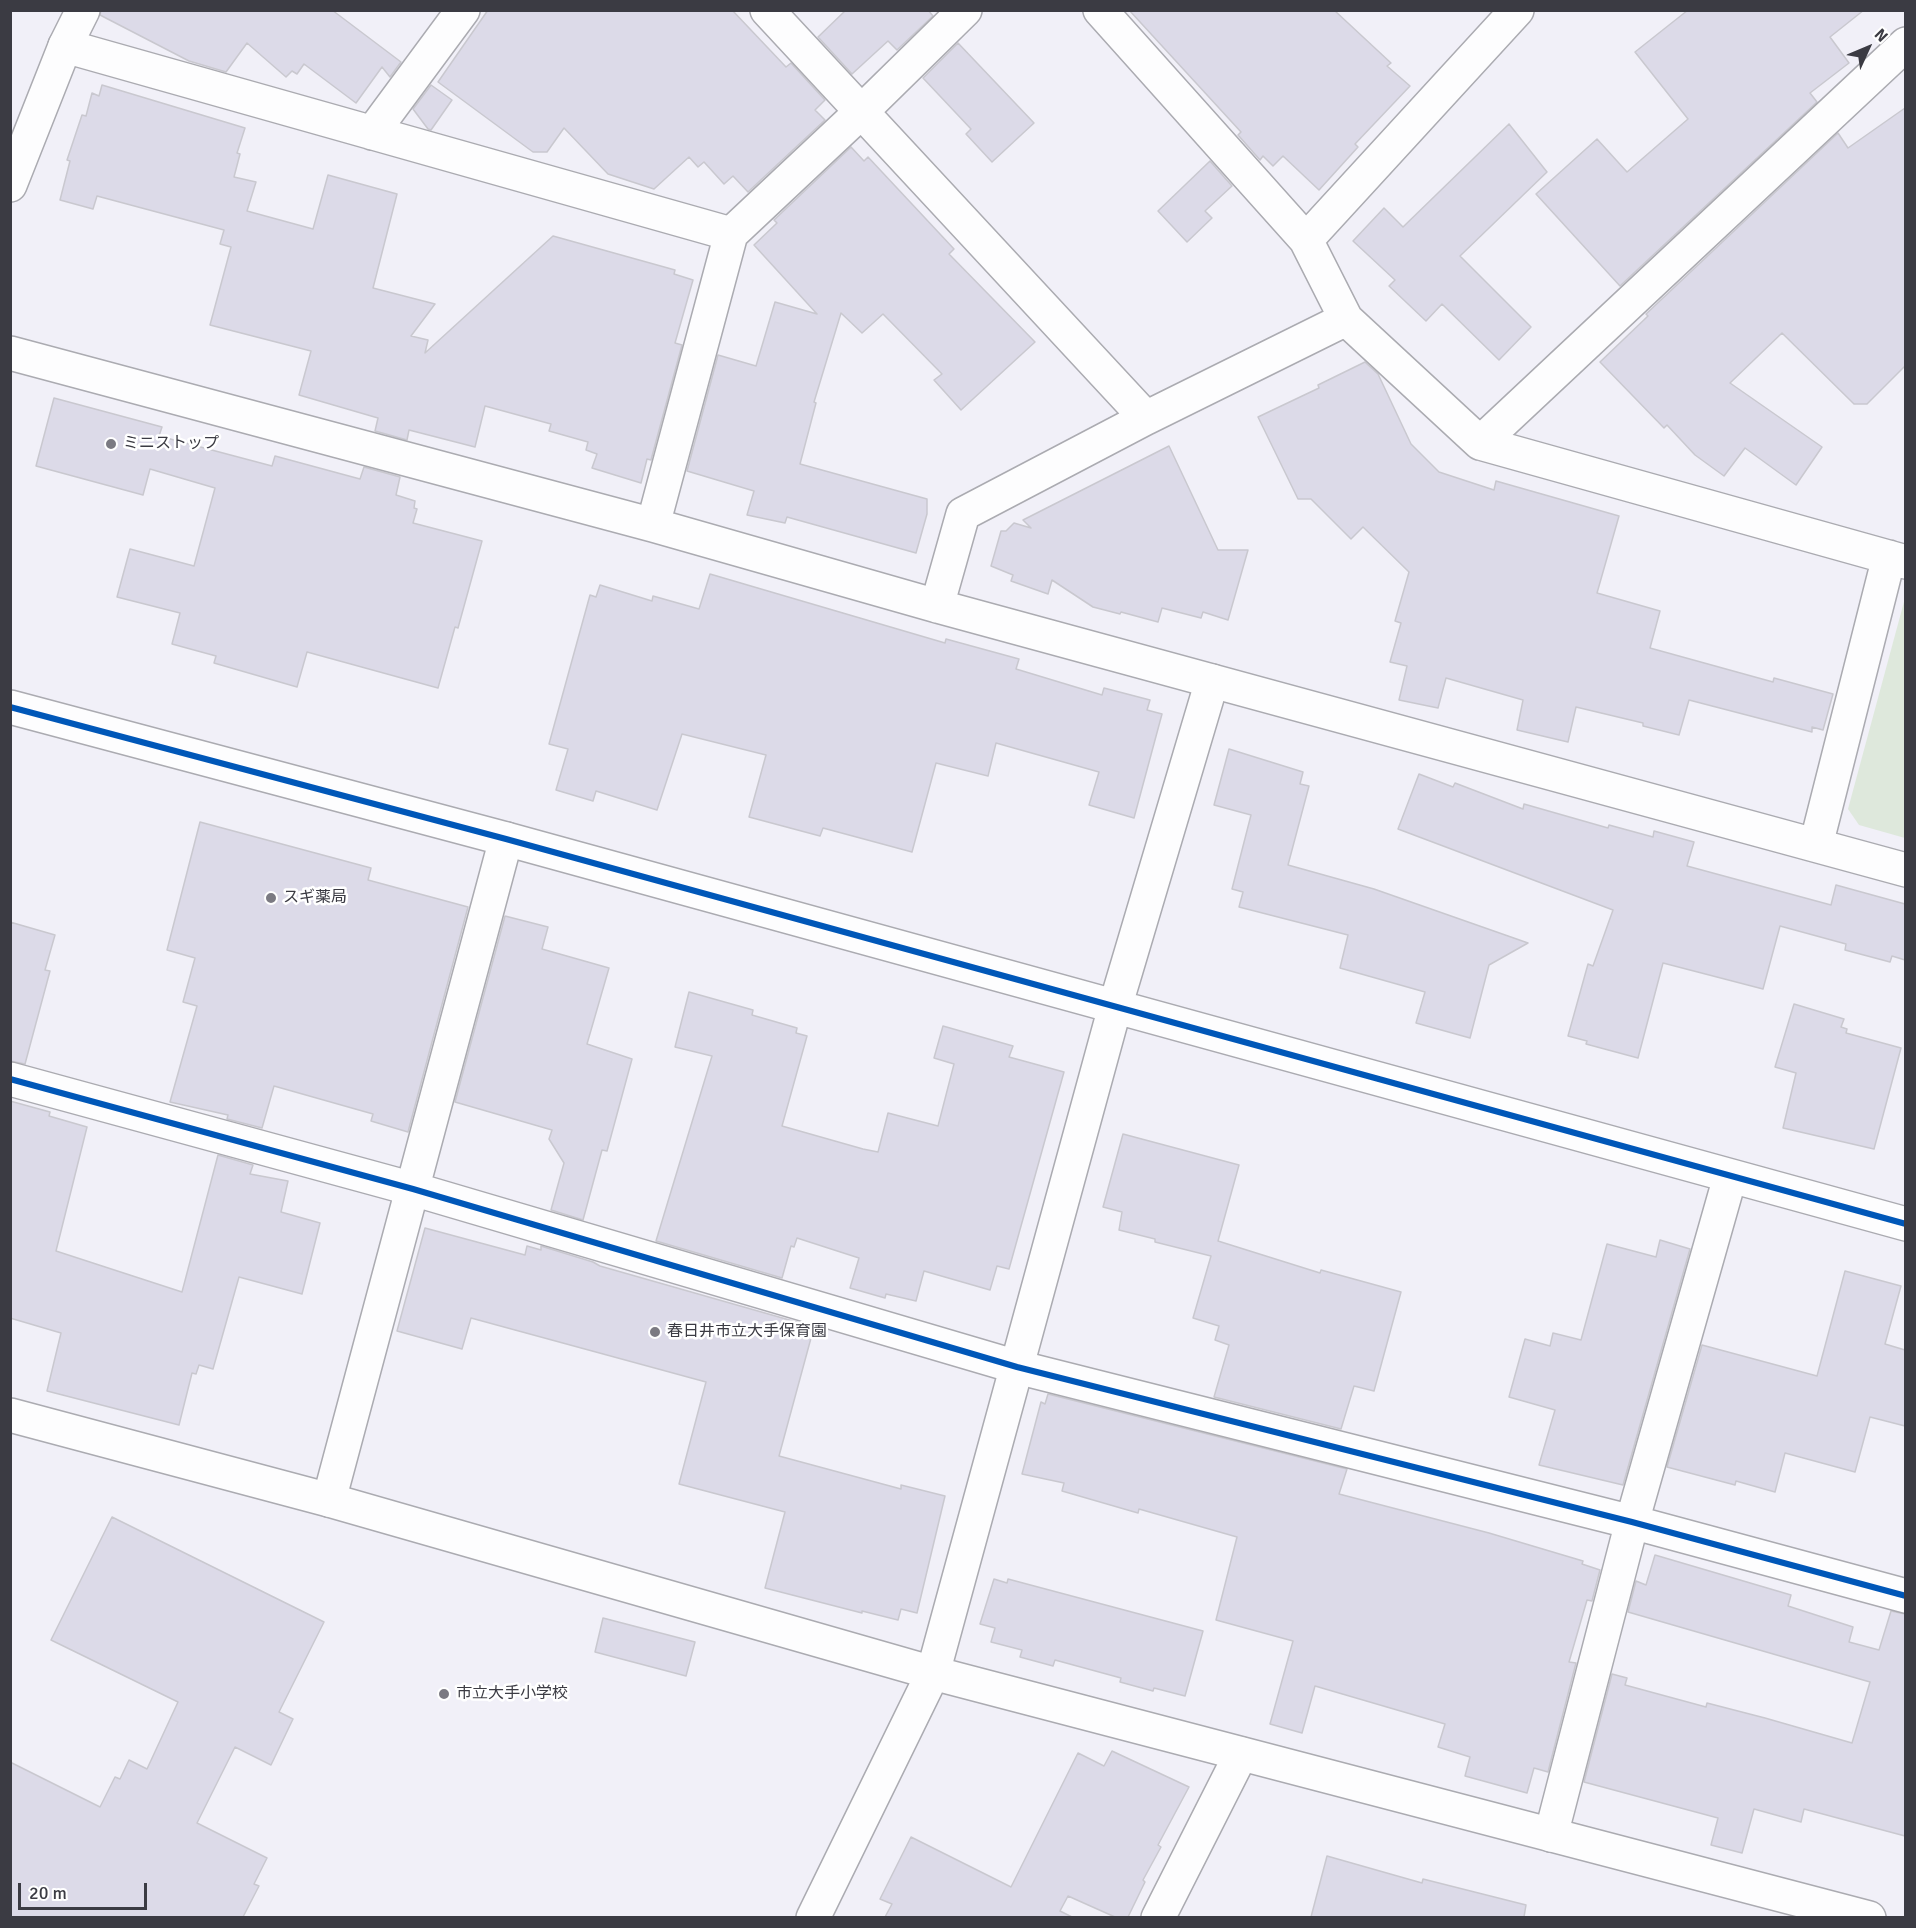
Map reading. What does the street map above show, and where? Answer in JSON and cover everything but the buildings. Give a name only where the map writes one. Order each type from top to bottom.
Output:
[{"type":"street","points":[[10,185],[65,46],[83,10]]},
{"type":"street","points":[[372,133],[463,10]]},
{"type":"street","points":[[767,10],[1146,418]]},
{"type":"street","points":[[653,525],[731,234],[965,10]]},
{"type":"street","points":[[1100,10],[1306,240],[1346,319],[1480,443],[1897,560],[1816,845]]},
{"type":"street","points":[[1306,240],[1517,10]]},
{"type":"street","points":[[1480,443],[1905,44]]},
{"type":"street","points":[[65,46],[731,234]]},
{"type":"street","points":[[937,606],[963,514],[1146,418],[1346,319]]},
{"type":"street","points":[[10,353],[653,525],[937,606],[1905,870]]},
{"type":"street","points":[[813,1917],[933,1673],[1115,1007],[1212,681]]},
{"type":"street","points":[[10,707],[507,839],[1905,1224]]},
{"type":"street","points":[[329,1500],[507,839]]},
{"type":"street","points":[[10,1079],[413,1189],[1017,1367],[1632,1522],[1905,1596]]},
{"type":"street","points":[[1551,1835],[1632,1522],[1730,1177]]},
{"type":"street","points":[[10,1415],[329,1500],[933,1673],[1869,1917]]},
{"type":"street","points":[[1158,1917],[1241,1754]]},
{"type":"shaded area","points":[[1905,598],[1905,838],[1859,825],[1848,809]]},
{"type":"cycle path","points":[[10,707],[506,839],[1906,1224]]},
{"type":"cycle path","points":[[10,1079],[413,1189],[1017,1367],[1632,1522],[1906,1596]]},
{"type":"place","name":"ミニストップ","points":[[111,444]]},
{"type":"place","name":"スギ薬局","points":[[271,898]]},
{"type":"place","name":"春日井市立大手保育園","points":[[655,1332]]},
{"type":"place","name":"市立大手小学校","points":[[444,1694]]}]
